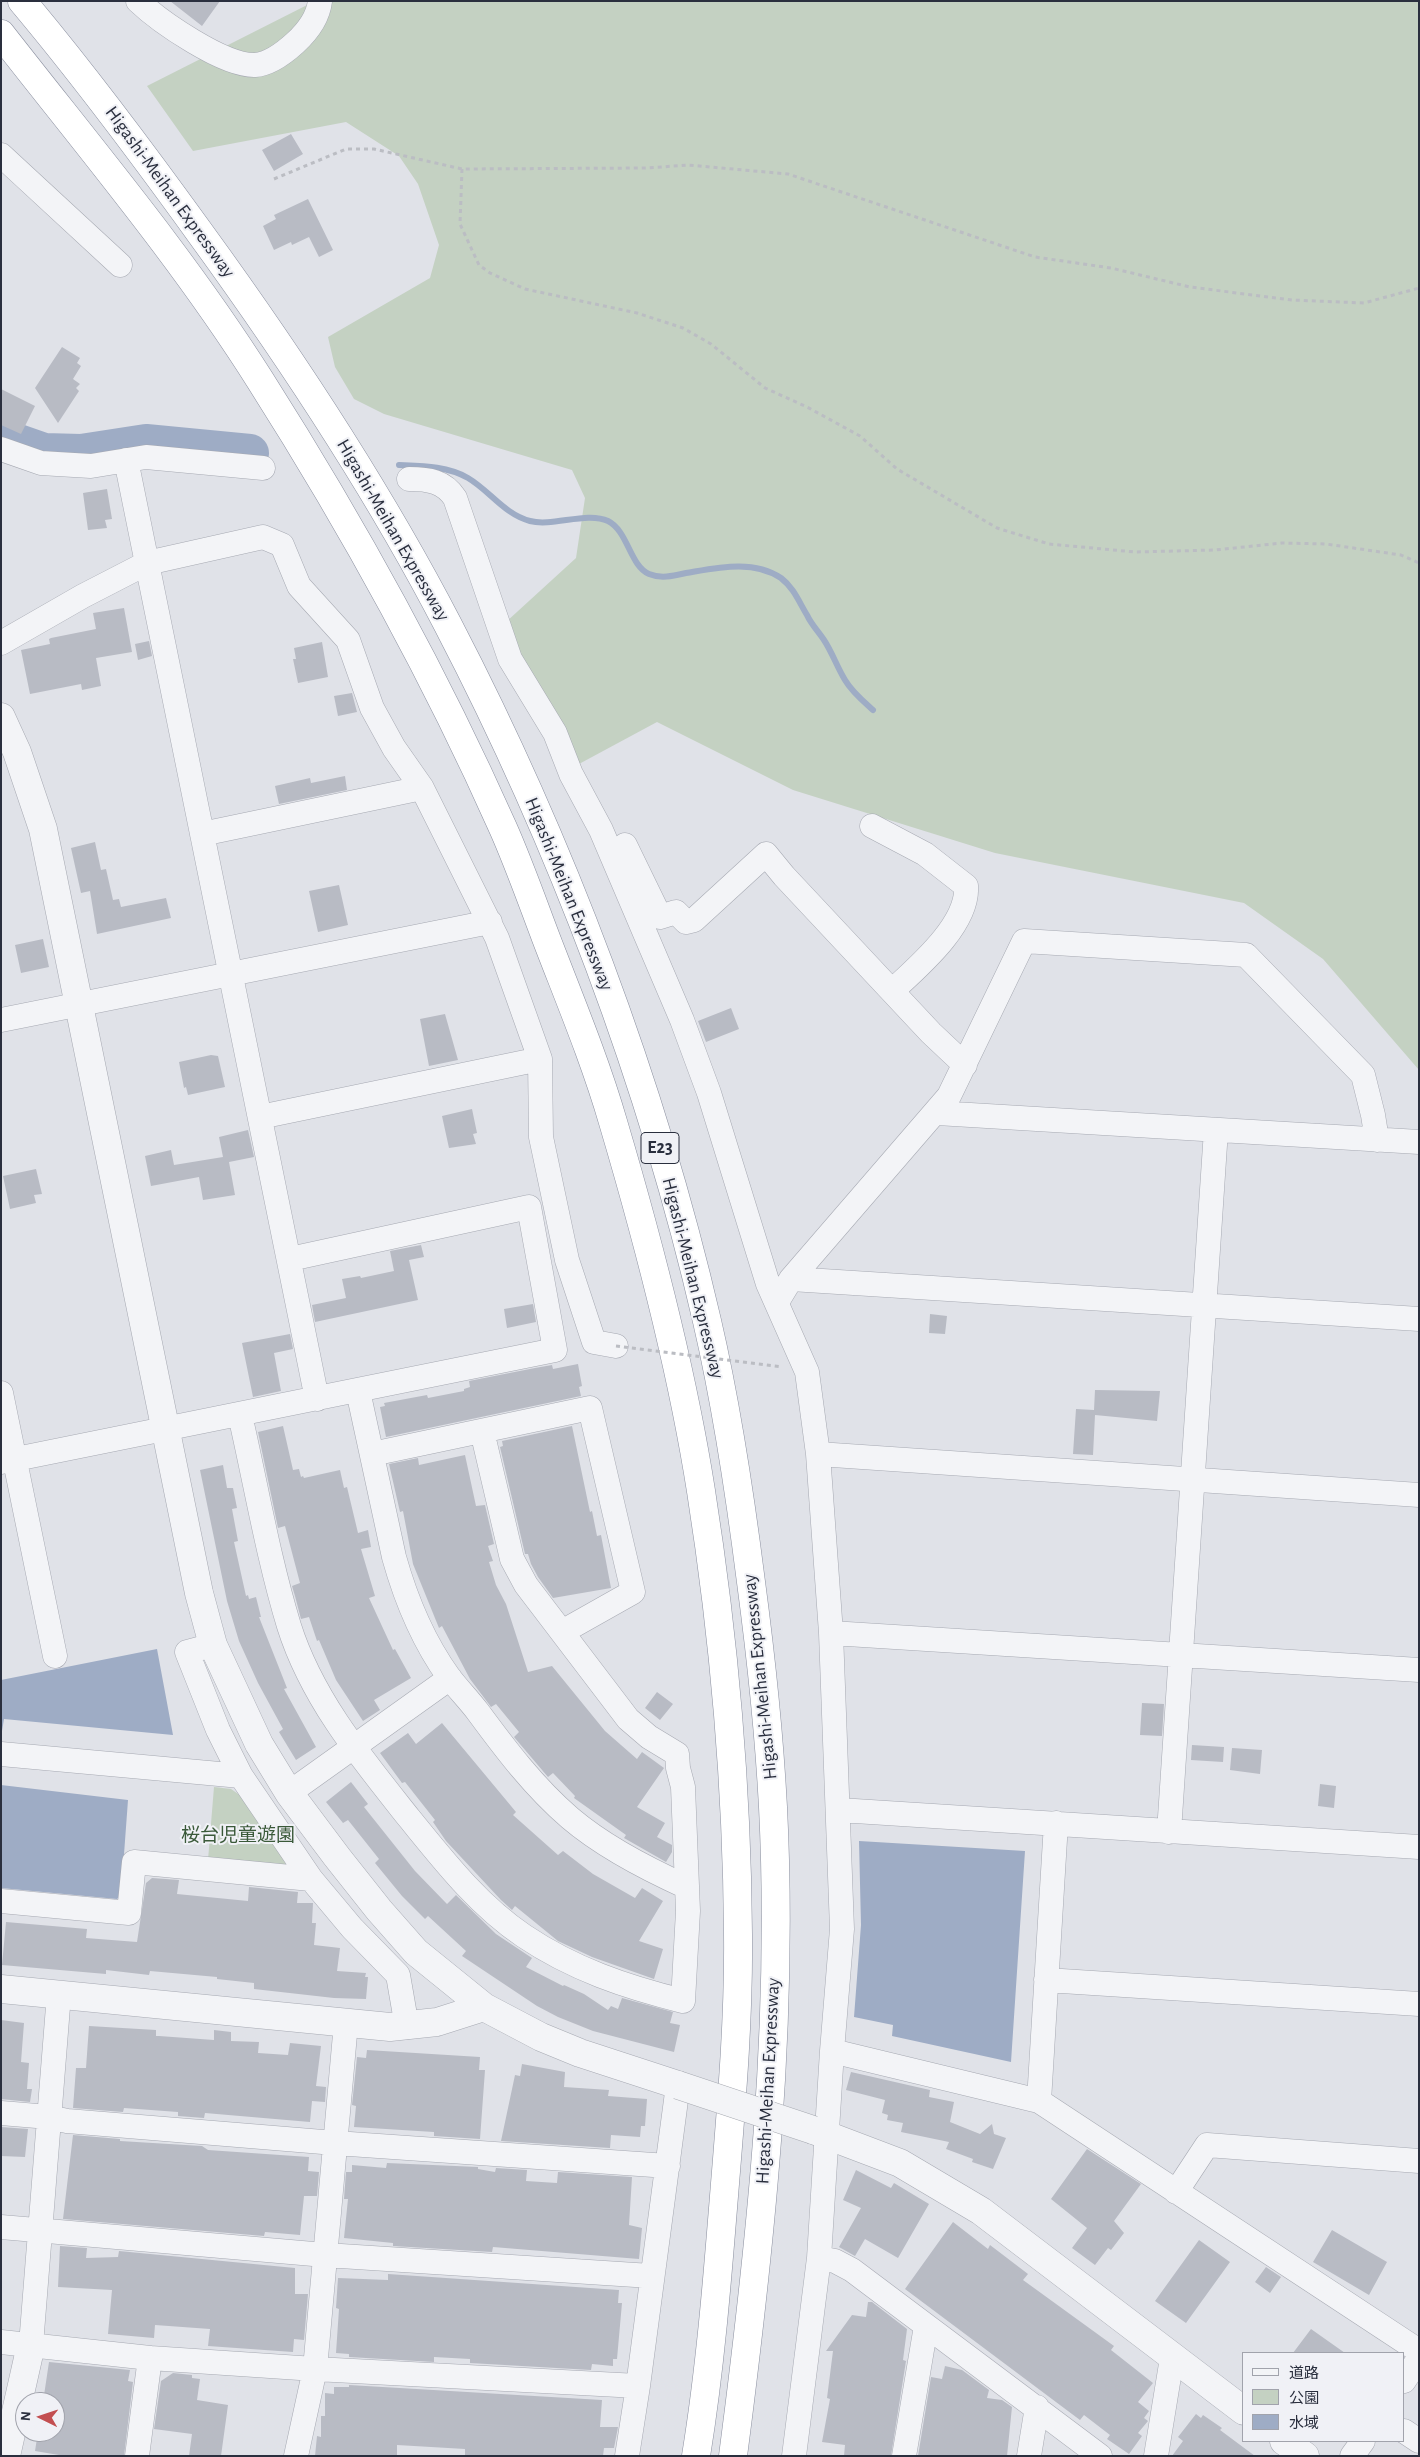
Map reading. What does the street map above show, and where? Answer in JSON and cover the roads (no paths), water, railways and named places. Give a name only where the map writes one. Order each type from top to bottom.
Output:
[{"type":"highway","name":"Higashi-Meihan Expressway","points":[[22,1],[116,116],[284,350],[353,459],[447,622],[546,829],[631,1052],[666,1168],[707,1319],[726,1414],[745,1533],[760,1649],[773,1807],[774,2039],[752,2308],[733,2456]]},
{"type":"highway","name":"Higashi-Meihan Expressway","points":[[1,34],[185,272],[258,376],[392,602],[441,697],[504,832],[570,999],[612,1117],[656,1282],[687,1417],[701,1489],[722,1662],[735,1829],[738,1936],[736,2042],[716,2294],[704,2406],[696,2456]]},
{"type":"street","points":[[138,1],[152,16],[205,47],[238,63],[255,65],[263,64],[283,54],[296,42],[317,15],[320,1]]},
{"type":"street","points":[[1,155],[120,265]]},
{"type":"street","points":[[1,449],[41,463],[91,466],[146,457],[263,468]]},
{"type":"street","points":[[126,460],[317,1399]]},
{"type":"street","points":[[409,479],[438,482],[448,488],[455,498],[510,659],[555,732],[571,774],[601,830],[682,1020],[709,1093],[768,1284],[807,1372],[818,1454],[831,1633],[842,1929],[832,2051],[820,2133],[819,2258],[794,2456]]},
{"type":"street","points":[[1,644],[83,596],[147,563],[263,537],[282,545],[299,586],[348,640],[372,708],[394,748],[422,788],[490,922],[540,1059],[541,1137],[567,1260],[594,1342],[616,1346]]},
{"type":"street","points":[[1,717],[17,752],[43,829],[199,1593],[214,1645],[259,1744],[289,1793],[379,1910],[416,1952],[484,2007],[541,2037],[572,2050],[820,2133],[900,2163],[981,2211],[1242,2410]]},
{"type":"street","points":[[202,834],[422,788]]},
{"type":"street","points":[[872,826],[925,854],[966,886],[967,894],[961,915],[926,959],[892,991]]},
{"type":"street","points":[[601,830],[614,834],[623,841],[660,917],[676,912],[686,922],[694,920],[766,854],[784,876],[892,991],[965,1065]]},
{"type":"street","points":[[1,1020],[79,1006],[490,922]]},
{"type":"street","points":[[777,1302],[791,1279],[949,1096],[1024,941],[1246,955],[1363,1075],[1373,1115],[1376,1140]]},
{"type":"street","points":[[260,1117],[540,1059]]},
{"type":"street","points":[[936,1113],[1419,1142]]},
{"type":"street","points":[[1169,1832],[1216,1130]]},
{"type":"street","points":[[8,1461],[556,1350],[529,1207],[290,1259]]},
{"type":"street","points":[[791,1279],[1419,1319]]},
{"type":"street","points":[[358,1391],[401,1584],[429,1646],[450,1678],[526,1774],[570,1818],[605,1843],[659,1875],[687,1887]]},
{"type":"street","points":[[1,1393],[8,1461],[54,1656]]},
{"type":"street","points":[[372,1454],[590,1408],[633,1592],[562,1632]]},
{"type":"street","points":[[240,1415],[289,1627],[320,1694],[353,1748],[446,1863],[485,1904],[524,1936],[595,1975],[623,1985],[683,2001],[688,1911],[683,1787],[678,1768],[677,1754],[649,1737],[628,1719],[526,1585],[512,1559],[482,1431]]},
{"type":"street","points":[[818,1454],[1419,1495]]},
{"type":"street","points":[[831,1633],[1419,1670]]},
{"type":"street","points":[[214,1645],[187,1652],[218,1730],[241,1776],[312,1878],[352,1928],[398,1975],[407,2027]]},
{"type":"street","points":[[289,1793],[450,1678]]},
{"type":"street","points":[[1,1754],[241,1776]]},
{"type":"street","points":[[839,1810],[1419,1847]]},
{"type":"street","points":[[1039,2101],[1056,1823]]},
{"type":"street","points":[[1,1901],[129,1913],[134,1862],[312,1878]]},
{"type":"street","points":[[1046,1980],[1419,2004]]},
{"type":"street","points":[[1,1989],[346,2023],[407,2027],[437,2022],[484,2007]]},
{"type":"street","points":[[6,2456],[32,2344],[59,1994]]},
{"type":"street","points":[[296,2456],[315,2370],[346,2023]]},
{"type":"street","points":[[832,2051],[1039,2101],[1419,2351]]},
{"type":"street","points":[[626,2456],[638,2386],[651,2276],[678,2085]]},
{"type":"street","points":[[1,2113],[49,2117],[67,2121],[335,2144],[668,2166]]},
{"type":"street","points":[[1176,2192],[1207,2145],[1419,2161]]},
{"type":"street","points":[[1,2227],[325,2255],[651,2276]]},
{"type":"street","points":[[819,2258],[835,2261],[852,2270],[1100,2456]]},
{"type":"street","points":[[904,2456],[926,2326]]},
{"type":"street","points":[[1,2342],[150,2358],[315,2370],[638,2386]]},
{"type":"street","points":[[137,2456],[150,2358]]},
{"type":"street","points":[[1156,2456],[1172,2358]]},
{"type":"street","points":[[1405,2379],[1419,2358]]},
{"type":"street","points":[[1028,2456],[1037,2407]]},
{"type":"street","points":[[1405,2431],[1419,2441]]},
{"type":"street","points":[[1285,2442],[1305,2456]]},
{"type":"street","points":[[1352,2456],[1362,2442]]},
{"type":"water","points":[[157,1649],[173,1735],[4,1719],[1,1737],[1,1680]]},
{"type":"water","points":[[1,1785],[128,1800],[121,1895],[117,1899],[1,1888]]},
{"type":"water","points":[[859,1841],[1025,1851],[1011,2062],[892,2036],[893,2025],[854,2017],[861,1925]]},
{"type":"waterway","points":[[1,437],[44,452],[81,453],[146,443],[250,453]]},
{"type":"waterway","points":[[399,465],[434,467],[460,474],[476,483],[512,513],[530,521],[549,522],[580,518],[600,518],[608,521],[620,532],[637,564],[654,576],[667,576],[734,566],[759,568],[770,572],[786,582],[793,591],[810,621],[827,645],[848,684],[873,710]]},
{"type":"park label","name":"桜台児童遊園","points":[[238,1835]]}]
